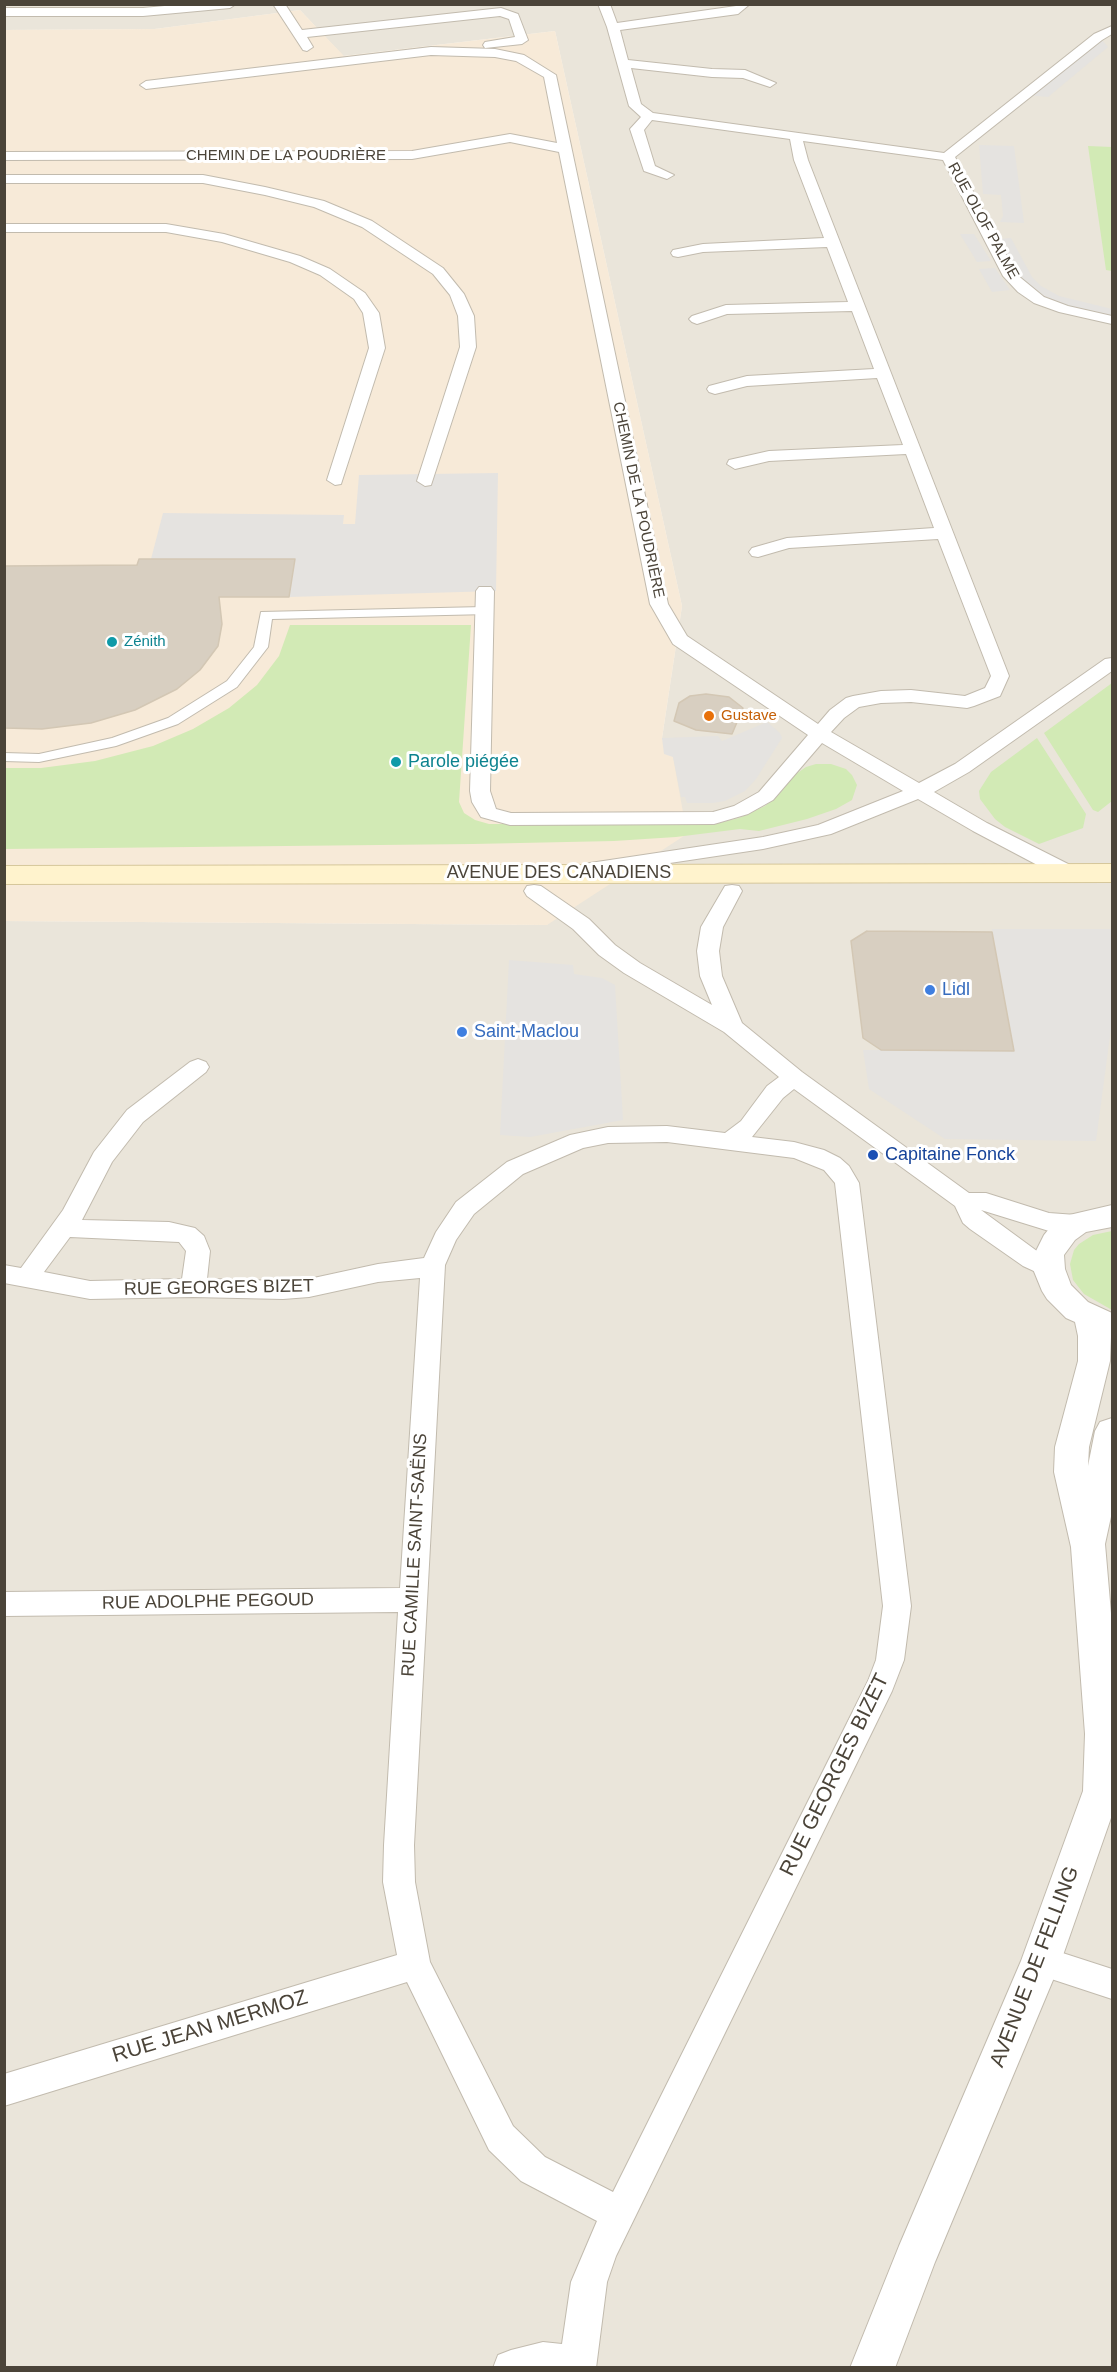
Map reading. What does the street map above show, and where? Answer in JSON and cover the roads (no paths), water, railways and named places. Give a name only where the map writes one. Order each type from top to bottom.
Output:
[{"type":"main road","name":"AVENUE DES CANADIENS","points":[[4,875],[1113,873]]},
{"type":"main road","name":"AVENUE DES CANADIENS","points":[[4,892],[1113,891]]},
{"type":"street","points":[[4,12],[115,8],[171,10],[230,4]]},
{"type":"street","points":[[604,4],[613,27],[635,106],[649,116],[947,157]]},
{"type":"street","points":[[613,27],[738,10],[744,4]]},
{"type":"street","points":[[279,6],[300,34],[318,64]]},
{"type":"street","points":[[300,34],[501,12],[514,17],[522,40],[474,47],[463,51]]},
{"type":"street","name":"RUE OLOF PALME","points":[[1113,30],[1098,37],[947,157],[1010,276],[1023,289],[1039,300],[1064,309],[1113,320]]},
{"type":"street","name":"CHEMIN DE LA POUDRIÈRE","points":[[146,85],[431,51],[495,53],[520,58],[550,75],[659,604],[669,624],[681,640],[698,654],[820,734],[980,827],[1067,873]]},
{"type":"street","points":[[623,63],[712,73],[745,74],[770,83]]},
{"type":"street","points":[[649,116],[637,129],[649,168],[667,175]]},
{"type":"street","name":"CHEMIN DE LA POUDRIÈRE","points":[[4,156],[412,155],[510,138],[565,149]]},
{"type":"street","points":[[485,591],[480,791],[482,802],[488,813],[510,819],[714,818],[741,810],[766,796],[837,714],[853,702],[881,697],[911,696],[968,702],[993,692],[1000,676],[801,160],[796,138]]},
{"type":"street","points":[[4,179],[203,179],[265,191],[319,204],[367,224],[438,271],[457,294],[466,316],[468,347],[425,481]]},
{"type":"street","points":[[4,228],[166,228],[224,238],[295,259],[325,272],[360,296],[371,313],[377,348],[335,480]]},
{"type":"street","points":[[678,253],[703,248],[833,242]]},
{"type":"street","points":[[696,319],[726,310],[857,306]]},
{"type":"street","points":[[715,389],[747,381],[883,373]]},
{"type":"street","points":[[735,464],[769,456],[913,449]]},
{"type":"street","points":[[758,552],[787,543],[945,533]]},
{"type":"street","points":[[4,757],[39,758],[116,742],[173,721],[232,684],[261,647],[266,615],[484,611]]},
{"type":"street","points":[[564,873],[717,851],[824,830],[918,792],[962,768],[1113,663]]},
{"type":"street","points":[[534,891],[581,924],[607,950],[632,968],[732,1027],[794,1077],[964,1201],[972,1217],[1032,1260],[1049,1269]]},
{"type":"street","points":[[732,891],[712,927],[708,951],[711,976],[732,1027]]},
{"type":"street","points":[[16,1276],[73,1214],[102,1158],[135,1116],[198,1067]]},
{"type":"street","points":[[731,1142],[748,1126],[775,1092],[794,1077]]},
{"type":"street","name":"RUE CAMILLE SAINT-SAËNS","points":[[620,2214],[533,2169],[501,2138],[415,1965],[404,1917],[399,1882],[399,1845],[433,1265],[445,1238],[465,1208],[515,1168],[578,1141],[608,1135],[667,1134],[794,1150],[816,1156],[832,1164]]},
{"type":"street","name":"RUE GEORGES BIZET","points":[[578,2366],[583,2316],[590,2282],[602,2247],[863,1722],[890,1660],[897,1606],[847,1183],[841,1172],[832,1164]]},
{"type":"street","points":[[964,1201],[986,1202],[1034,1219],[1076,1224],[1112,1216]]},
{"type":"street","points":[[1076,1224],[1054,1243],[1049,1256],[1049,1269],[1058,1291],[1071,1305],[1101,1322]]},
{"type":"street","points":[[62,1228],[169,1231],[186,1234],[195,1242],[198,1251],[193,1288]]},
{"type":"street","name":"RUE GEORGES BIZET","points":[[16,1276],[90,1290],[309,1288],[378,1273],[433,1265]]},
{"type":"street","name":"AVENUE DE FELLING","points":[[872,2367],[914,2261],[1041,1961],[1102,1791],[1106,1678],[1088,1547],[1071,1472],[1072,1447],[1094,1361],[1094,1336],[1101,1322]]},
{"type":"street","name":"AVENUE DE FELLING","points":[[1088,1547],[1113,1431]]},
{"type":"street","name":"RUE ADOLPHE PEGOUD","points":[[4,1604],[412,1600]]},
{"type":"street","points":[[1041,1961],[1113,1984]]},
{"type":"street","name":"RUE JEAN MERMOZ","points":[[4,2090],[415,1965]]},
{"type":"street","points":[[511,2367],[543,2360],[578,2366]]},
{"type":"place","name":"Zénith","points":[[112,642]]},
{"type":"place","name":"Gustave","points":[[709,716]]},
{"type":"place","name":"Parole piégée","points":[[396,762]]},
{"type":"place","name":"Lidl","points":[[930,990]]},
{"type":"place","name":"Saint-Maclou","points":[[462,1032]]},
{"type":"place","name":"Capitaine Fonck","points":[[873,1155]]}]
